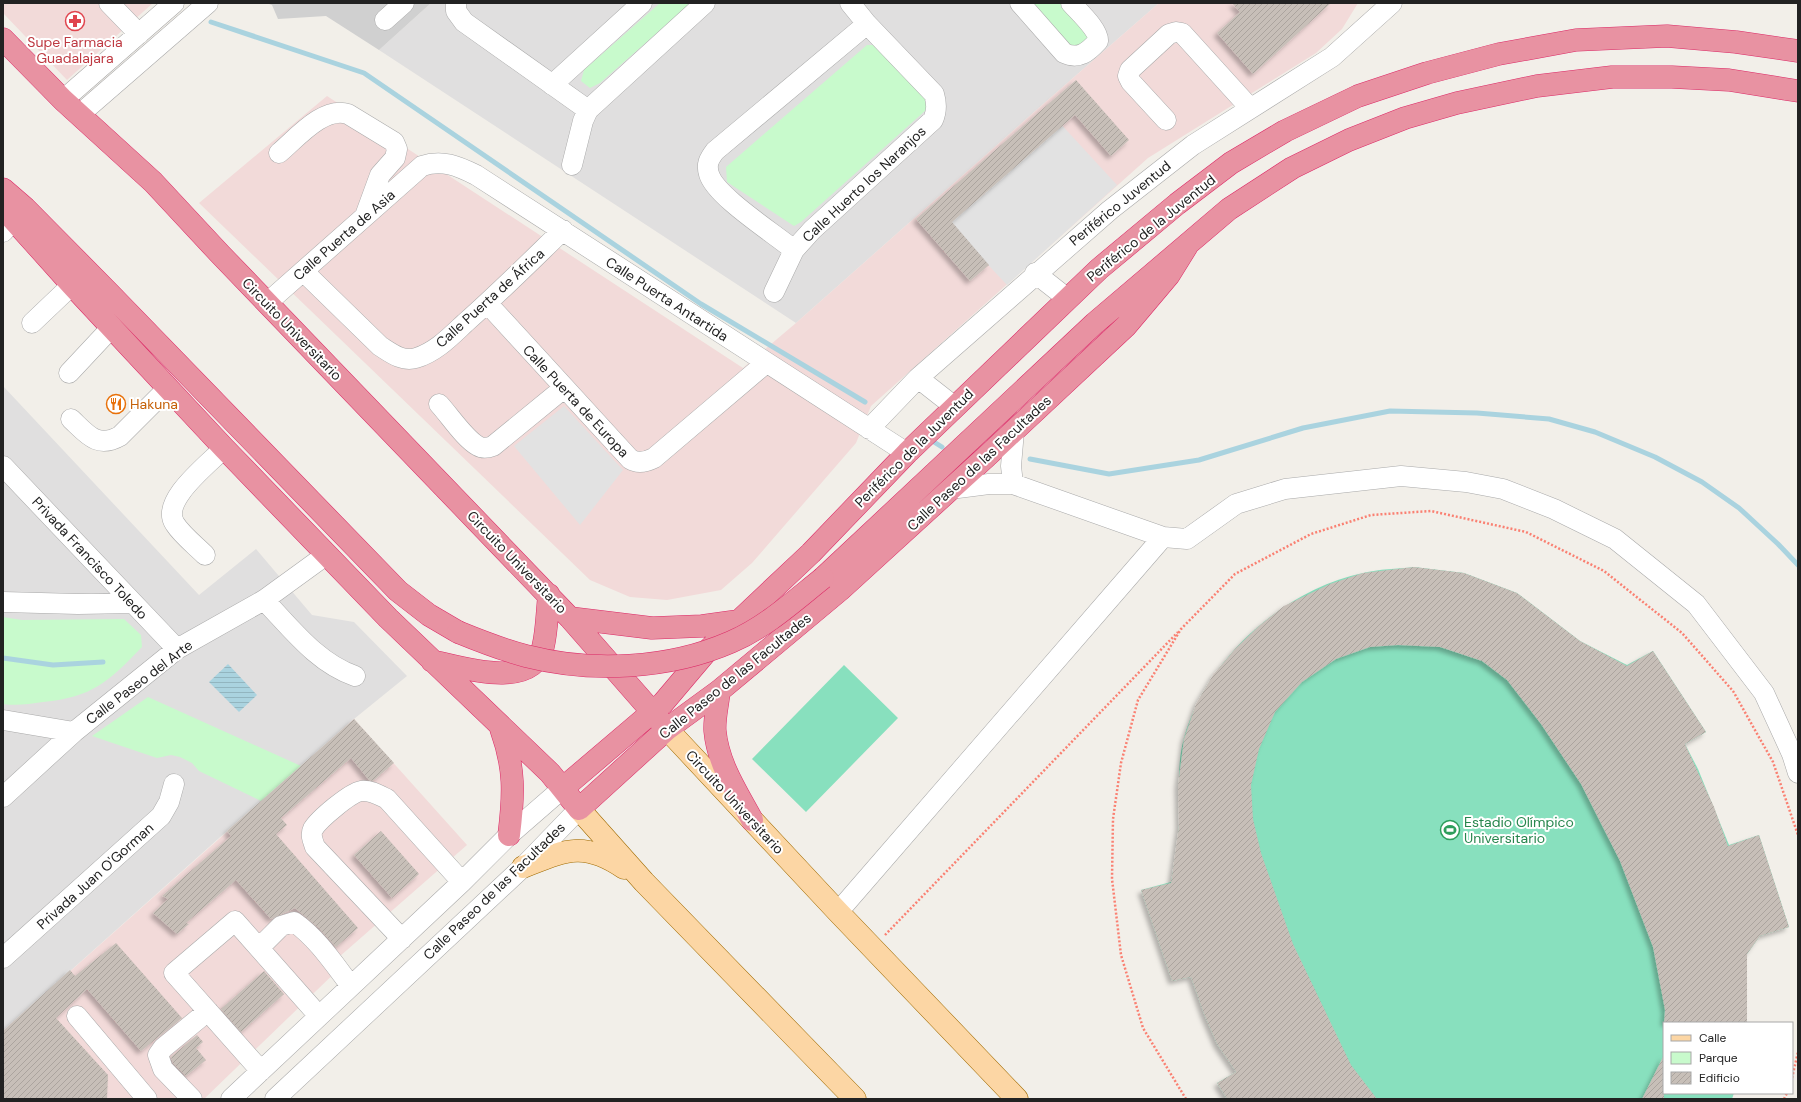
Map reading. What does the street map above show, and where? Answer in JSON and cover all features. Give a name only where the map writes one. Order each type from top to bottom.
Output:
[{"type":"highway","name":"Periférico de la Juventud","points":[[653,711],[663,702],[707,650],[811,553],[907,453],[1098,269],[1170,209],[1231,163],[1285,131],[1358,96],[1427,73],[1499,54],[1576,40],[1667,36],[1736,42],[1798,51]]},
{"type":"highway","name":"Circuito Universitario","points":[[3,39],[63,100],[152,182],[549,595],[653,711],[667,729]]},
{"type":"highway","points":[[3,189],[25,208],[109,293],[398,591],[429,615],[458,632],[491,645],[527,656],[580,664],[621,665],[684,658],[732,641],[783,611],[823,578],[1095,323],[1229,209],[1292,168],[1349,140],[1404,118],[1457,103],[1537,86],[1612,77],[1672,77],[1729,80],[1798,91]]},
{"type":"highway","points":[[7,220],[112,327],[326,555],[425,654],[550,772],[579,809]]},
{"type":"highway","name":"Calle Paseo de las Facultades","points":[[579,809],[667,729],[719,691],[768,652],[840,590],[950,489],[1005,448],[1126,326],[1169,275],[1187,246]]},
{"type":"highway","points":[[425,654],[496,674],[519,670],[529,666],[538,658],[543,648],[549,595]]},
{"type":"highway","points":[[570,618],[652,628],[736,623],[744,638],[752,646],[768,652]]},
{"type":"highway","points":[[719,691],[715,730],[717,747],[724,767],[752,820]]},
{"type":"highway","name":"Calle Paseo de las Facultades","points":[[563,788],[653,711]]},
{"type":"highway","points":[[500,726],[510,754],[514,794],[509,835]]},
{"type":"main road","name":"Circuito Universitario","points":[[667,729],[872,948],[1017,1099]]},
{"type":"main road","points":[[579,809],[644,882],[855,1099]]},
{"type":"main road","points":[[523,867],[562,852],[580,850],[601,855],[618,863],[644,882]]},
{"type":"street","points":[[109,3],[139,34]]},
{"type":"street","points":[[63,100],[174,3]]},
{"type":"street","points":[[80,115],[208,3]]},
{"type":"street","points":[[385,20],[404,3]]},
{"type":"street","points":[[456,3],[456,11],[464,22],[588,110]]},
{"type":"street","points":[[552,85],[642,3]]},
{"type":"street","points":[[572,165],[582,126],[588,110],[705,3]]},
{"type":"street","name":"Calle Huerto los Naranjos","points":[[774,292],[794,250],[812,230],[933,120],[936,114],[937,108],[934,94],[867,24],[850,3]]},
{"type":"street","points":[[1020,3],[1064,53],[1071,57],[1079,56],[1092,48],[1098,42],[1099,38],[1093,28],[1071,3]]},
{"type":"street","name":"Periférico Juventud","points":[[869,429],[918,378],[1035,273],[1155,173],[1250,108],[1312,71],[1332,57],[1392,3]]},
{"type":"street","name":"Calle Huerto los Naranjos","points":[[794,250],[715,186],[709,176],[708,163],[715,151],[867,24]]},
{"type":"street","points":[[1166,120],[1131,82],[1128,76],[1130,70],[1169,34],[1176,32],[1182,33],[1250,108]]},
{"type":"street","points":[[278,153],[319,119],[333,112],[348,114],[394,142],[397,149],[395,158],[380,175],[365,216]]},
{"type":"street","name":"Calle Puerta Antartida","points":[[422,166],[442,162],[464,169],[563,230],[907,453]]},
{"type":"street","name":"Calle Puerta de Asia","points":[[267,303],[422,166]]},
{"type":"street","name":"Calle Puerta de África","points":[[303,271],[380,346],[393,355],[405,359],[416,358],[439,346],[487,304],[563,230]]},
{"type":"street","points":[[1035,273],[1068,299]]},
{"type":"street","points":[[32,323],[72,285]]},
{"type":"street","name":"Calle Puerta de Europa","points":[[487,304],[630,459],[635,462],[642,462],[654,458],[766,363]]},
{"type":"street","points":[[69,373],[112,327]]},
{"type":"street","points":[[918,378],[954,407]]},
{"type":"street","points":[[71,419],[96,440],[104,442],[113,440],[120,436],[168,388]]},
{"type":"street","points":[[439,404],[471,440],[479,447],[486,448],[493,446],[564,388]]},
{"type":"street","points":[[205,555],[174,523],[172,511],[178,493],[224,448]]},
{"type":"street","points":[[1005,448],[1013,484]]},
{"type":"street","name":"Privada Francisco Toledo","points":[[3,466],[177,649]]},
{"type":"street","points":[[950,489],[989,484],[1013,484],[1163,537],[1187,539],[1236,504],[1285,489],[1401,476],[1466,482],[1503,489],[1554,509],[1615,539],[1696,604],[1764,693],[1792,754],[1798,773]]},
{"type":"street","points":[[838,912],[1163,537]]},
{"type":"street","name":"Calle Paseo del Arte","points":[[3,720],[74,732],[177,649],[264,600],[326,555]]},
{"type":"street","points":[[264,600],[330,665],[355,676]]},
{"type":"street","points":[[3,602],[78,604],[133,603]]},
{"type":"street","points":[[3,797],[74,732]]},
{"type":"street","name":"Privada Juan O'Gorman","points":[[3,958],[161,816],[169,802],[174,784]]},
{"type":"street","name":"Calle Paseo de las Facultades","points":[[231,1099],[402,939],[509,835],[563,788]]},
{"type":"street","points":[[402,939],[315,847],[312,838],[313,830],[329,814],[351,795],[360,791],[371,791],[387,799],[462,882]]},
{"type":"street","name":"Calle Paseo de las Facultades","points":[[275,1099],[523,867],[579,809]]},
{"type":"street","points":[[261,1071],[174,973],[235,921],[319,1016]]},
{"type":"street","points":[[258,948],[281,926],[294,922],[301,926],[329,957],[351,986]]},
{"type":"street","points":[[192,1099],[163,1069],[158,1055],[163,1048],[208,1011]]},
{"type":"street","points":[[77,1016],[147,1099]]},
{"type":"path","points":[[872,948],[1235,574],[1311,534],[1371,515],[1431,511],[1526,532],[1604,571],[1682,633],[1736,697],[1773,762],[1798,835]]},
{"type":"path","points":[[1181,629],[1138,700],[1121,763],[1113,819],[1112,879],[1121,955],[1144,1028],[1186,1099]]},
{"type":"path","points":[[1793,1074],[1798,1052]]},
{"type":"shaded area","points":[[3,3],[153,3],[67,80],[3,13]]},
{"type":"shaded area","points":[[266,3],[431,3],[379,50],[326,16],[278,19],[272,5]]},
{"type":"shaded area","points":[[431,3],[1159,3],[796,323],[379,50]]},
{"type":"shaded area","points":[[1159,3],[1358,3],[1342,29],[1316,53],[1148,158],[871,406],[856,443],[752,563],[721,590],[667,600],[630,597],[590,580],[199,203],[327,96],[743,368]]},
{"type":"shaded area","points":[[1058,121],[1117,185],[1007,285],[948,222]]},
{"type":"shaded area","points":[[3,386],[199,595],[256,549],[312,615],[354,622],[407,676],[354,719],[3,1031]]},
{"type":"shaded area","points":[[564,406],[623,470],[580,525],[514,446]]},
{"type":"shaded area","points":[[354,719],[467,845],[339,957],[345,963],[204,1099],[14,1099],[3,1031]]},
{"type":"green space","points":[[660,3],[691,3],[600,83],[590,88],[581,81],[584,70]]},
{"type":"green space","points":[[1030,3],[1060,3],[1089,36],[1088,46],[1070,49]]},
{"type":"green space","points":[[867,45],[879,45],[926,100],[926,110],[801,222],[794,226],[727,182],[726,167]]},
{"type":"green space","name":"Estadio Olímpico Universitario","points":[[1414,567],[1464,573],[1517,593],[1580,641],[1627,665],[1653,651],[1706,732],[1685,744],[1698,769],[1729,845],[1759,835],[1789,927],[1760,936],[1747,954],[1747,1022],[1663,1022],[1663,1094],[1734,1094],[1732,1099],[1227,1099],[1217,1083],[1236,1072],[1217,1044],[1204,1014],[1191,977],[1172,981],[1141,890],[1171,882],[1178,832],[1180,760],[1184,738],[1195,709],[1210,681],[1229,656],[1252,632],[1277,612],[1304,595],[1333,582],[1363,573]]},
{"type":"green space","points":[[3,617],[22,620],[124,619],[141,635],[142,647],[119,670],[98,686],[87,692],[60,700],[13,705],[3,704]]},
{"type":"green space","points":[[844,665],[898,718],[806,812],[752,759]]},
{"type":"green space","points":[[148,697],[301,766],[261,801],[199,771],[192,763],[180,757],[171,755],[157,758],[92,736]]},
{"type":"water","points":[[228,664],[257,695],[239,712],[209,682]]},
{"type":"building","points":[[1232,3],[1331,3],[1253,74],[1217,33],[1240,12]]},
{"type":"building","points":[[1076,80],[1129,140],[1111,156],[1075,115],[952,222],[989,265],[970,281],[916,219]]},
{"type":"building","points":[[1414,567],[1464,573],[1517,593],[1580,641],[1627,666],[1653,651],[1706,732],[1685,744],[1714,807],[1728,846],[1759,835],[1789,927],[1760,936],[1747,954],[1747,1022],[1664,1022],[1665,1010],[1653,947],[1620,861],[1581,784],[1541,724],[1507,680],[1482,661],[1440,647],[1398,645],[1370,647],[1336,659],[1302,682],[1275,712],[1259,749],[1251,785],[1253,819],[1261,853],[1293,944],[1351,1065],[1377,1099],[1227,1099],[1217,1083],[1236,1072],[1217,1044],[1204,1014],[1191,977],[1172,981],[1141,890],[1171,883],[1179,826],[1178,785],[1184,739],[1196,704],[1213,675],[1235,649],[1259,626],[1284,606],[1330,584],[1363,573]]},
{"type":"building","points":[[354,719],[394,763],[373,781],[369,780],[351,758],[281,818],[287,825],[276,834],[358,928],[336,947],[319,928],[295,908],[271,919],[236,880],[186,923],[189,924],[177,934],[153,913],[168,899],[162,896],[231,836],[227,831]]},
{"type":"building","points":[[381,831],[419,874],[392,898],[354,855]]},
{"type":"building","points":[[116,943],[182,1018],[141,1051],[87,989],[56,1018],[108,1075],[107,1099],[3,1099],[3,1031],[70,970],[75,976]]},
{"type":"building","points":[[264,971],[284,994],[241,1032],[221,1009]]},
{"type":"building","points":[[197,1035],[203,1042],[196,1048],[206,1060],[186,1076],[173,1063],[171,1057]]},
{"type":"building","points":[[1663,1057],[1664,1099],[1642,1099]]},
{"type":"waterway","points":[[211,22],[364,73],[701,304],[865,402]]},
{"type":"waterway","points":[[1030,459],[1109,474],[1199,460],[1303,428],[1390,411],[1477,413],[1549,419],[1595,432],[1655,457],[1702,482],[1739,508],[1778,544],[1798,565]]},
{"type":"waterway","points":[[934,442],[942,447]]},
{"type":"waterway","points":[[3,658],[53,665],[103,662]]},
{"type":"place","name":"Supe Farmacia Guadalajara","points":[[75,21]]},
{"type":"place","name":"Hakuna","points":[[116,404]]},
{"type":"place","name":"Estadio Olímpico Universitario","points":[[1450,830]]}]
